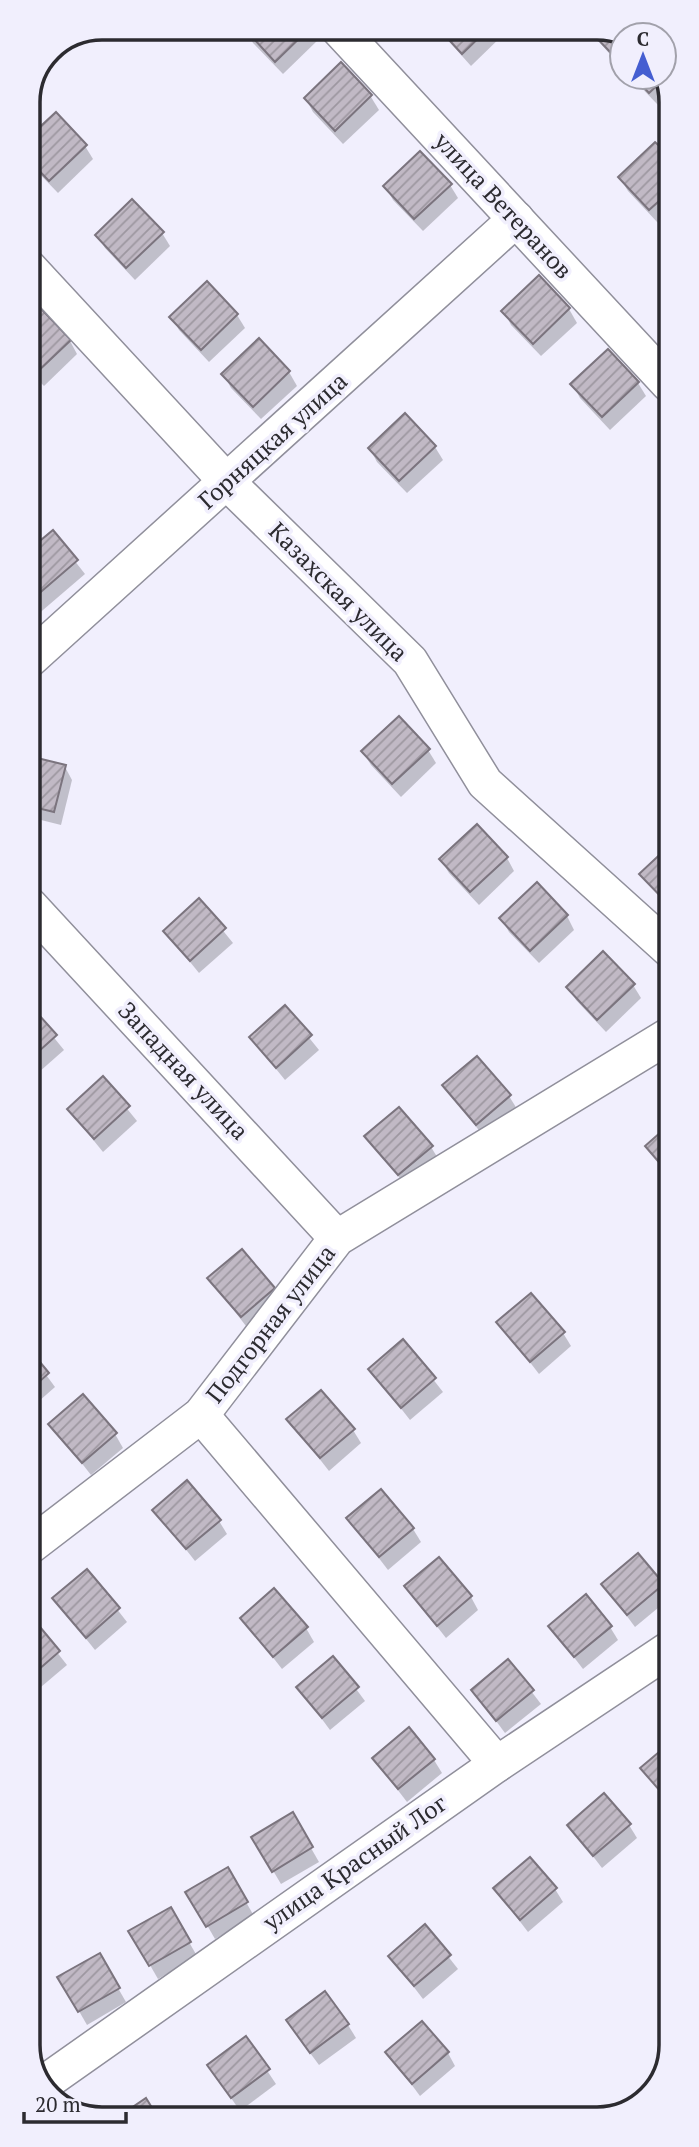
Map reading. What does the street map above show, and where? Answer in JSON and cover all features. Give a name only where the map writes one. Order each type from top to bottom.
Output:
[{"type":"street","name":"улица Ветеранов","points":[[349,40],[659,373]]},
{"type":"street","name":"Горняцкая улица","points":[[40,650],[228,483],[516,219]]},
{"type":"street","name":"Казахская улица","points":[[40,280],[228,483],[410,662],[485,783],[659,940]]},
{"type":"street","name":"Западная улица","points":[[40,917],[337,1238]]},
{"type":"street","name":"Подгорная улица","points":[[40,1525],[201,1415],[337,1238],[659,1042]]},
{"type":"street","points":[[201,1415],[498,1764]]},
{"type":"street","name":"улица Красный Лог","points":[[51,2079],[498,1764],[659,1655]]},
{"type":"building","points":[[255,40],[298,40],[275,62]]},
{"type":"building","points":[[449,40],[477,40],[462,54]]},
{"type":"building","points":[[599,40],[608,41],[608,50]]},
{"type":"building","points":[[341,62],[372,95],[335,131],[304,98]]},
{"type":"building","points":[[56,112],[87,145],[49,181],[40,172],[40,127]]},
{"type":"building","points":[[655,142],[659,146],[659,201],[649,210],[618,177]]},
{"type":"building","points":[[420,151],[452,184],[414,219],[383,186]]},
{"type":"building","points":[[132,199],[164,232],[126,268],[95,235]]},
{"type":"building","points":[[539,275],[570,308],[533,344],[501,311]]},
{"type":"building","points":[[207,281],[238,314],[201,350],[169,317]]},
{"type":"building","points":[[40,308],[71,340],[40,369]]},
{"type":"building","points":[[259,338],[290,371],[253,407],[221,374]]},
{"type":"building","points":[[608,349],[639,382],[602,417],[570,384]]},
{"type":"building","points":[[405,413],[436,446],[399,481],[368,448]]},
{"type":"building","points":[[53,530],[78,560],[40,593],[40,541]]},
{"type":"building","points":[[399,716],[430,749],[392,784],[361,751]]},
{"type":"building","points":[[40,759],[66,765],[54,812],[40,809]]},
{"type":"building","points":[[477,824],[508,857],[470,892],[439,859]]},
{"type":"building","points":[[659,855],[659,895],[639,874]]},
{"type":"building","points":[[537,882],[568,915],[530,951],[499,918]]},
{"type":"building","points":[[199,898],[226,928],[190,961],[163,931]]},
{"type":"building","points":[[603,951],[635,984],[597,1020],[566,987]]},
{"type":"building","points":[[285,1005],[312,1035],[276,1068],[249,1037]]},
{"type":"building","points":[[40,1016],[57,1035],[40,1050]]},
{"type":"building","points":[[477,1056],[511,1095],[476,1125],[442,1085]]},
{"type":"building","points":[[103,1076],[130,1106],[94,1139],[67,1109]]},
{"type":"building","points":[[399,1107],[433,1146],[398,1175],[364,1136]]},
{"type":"building","points":[[659,1134],[659,1162],[645,1146]]},
{"type":"building","points":[[242,1249],[275,1288],[241,1317],[207,1278]]},
{"type":"building","points":[[531,1293],[565,1332],[530,1362],[496,1322]]},
{"type":"building","points":[[403,1339],[436,1378],[401,1408],[368,1369]]},
{"type":"building","points":[[40,1362],[49,1373],[40,1381]]},
{"type":"building","points":[[321,1390],[355,1429],[320,1458],[286,1419]]},
{"type":"building","points":[[83,1394],[117,1433],[82,1463],[48,1424]]},
{"type":"building","points":[[187,1480],[221,1520],[186,1549],[152,1510]]},
{"type":"building","points":[[381,1489],[414,1528],[379,1557],[346,1518]]},
{"type":"building","points":[[638,1553],[659,1578],[659,1588],[627,1615],[601,1584]]},
{"type":"building","points":[[439,1557],[472,1596],[437,1626],[404,1586]]},
{"type":"building","points":[[87,1569],[120,1608],[86,1638],[52,1598]]},
{"type":"building","points":[[274,1588],[308,1627],[273,1657],[240,1618]]},
{"type":"building","points":[[586,1594],[612,1626],[574,1657],[548,1626]]},
{"type":"building","points":[[40,1627],[60,1651],[40,1668]]},
{"type":"building","points":[[333,1656],[359,1687],[322,1718],[296,1687]]},
{"type":"building","points":[[508,1659],[534,1690],[496,1721],[471,1690]]},
{"type":"building","points":[[409,1727],[435,1759],[398,1789],[372,1758]]},
{"type":"building","points":[[659,1752],[659,1790],[640,1768]]},
{"type":"building","points":[[604,1793],[631,1824],[593,1856],[567,1825]]},
{"type":"building","points":[[293,1812],[313,1847],[272,1872],[251,1837]]},
{"type":"building","points":[[530,1857],[557,1888],[520,1920],[493,1888]]},
{"type":"building","points":[[228,1867],[248,1902],[206,1927],[185,1892]]},
{"type":"building","points":[[171,1907],[191,1942],[149,1966],[128,1931]]},
{"type":"building","points":[[425,1924],[451,1955],[414,1986],[388,1956]]},
{"type":"building","points":[[100,1953],[120,1988],[78,2012],[57,1977]]},
{"type":"building","points":[[325,1991],[349,2024],[310,2053],[286,2020]]},
{"type":"building","points":[[422,2021],[449,2052],[412,2084],[385,2052]]},
{"type":"building","points":[[246,2036],[270,2069],[231,2098],[207,2065]]},
{"type":"building","points":[[146,2098],[152,2107],[133,2107]]}]
